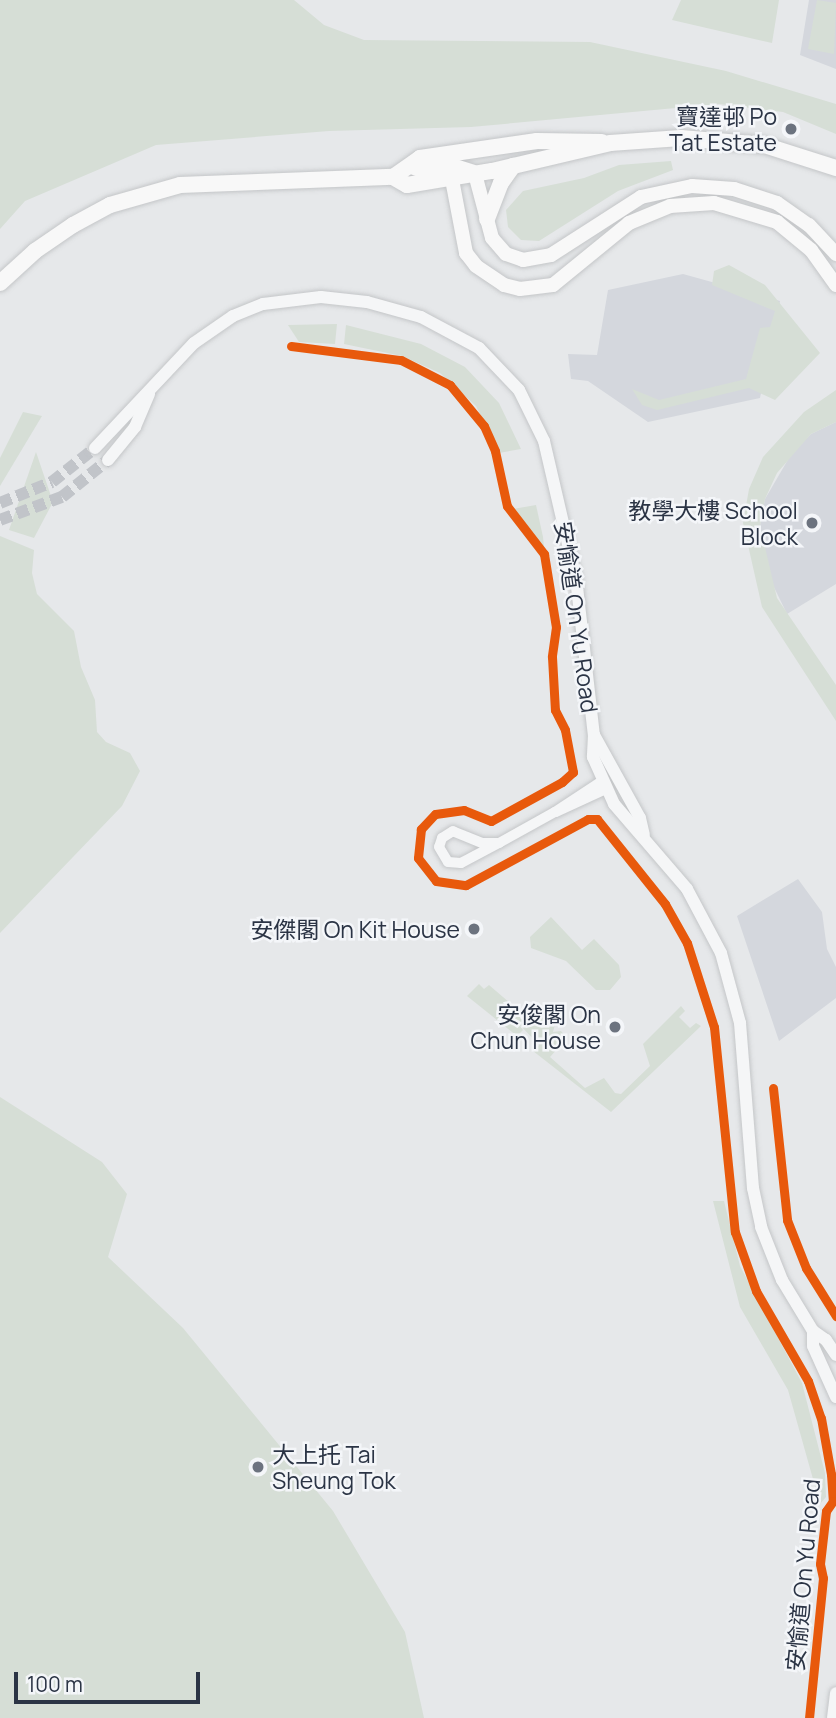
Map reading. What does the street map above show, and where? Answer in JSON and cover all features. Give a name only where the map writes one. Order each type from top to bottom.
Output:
[{"type":"main road","points":[[393,177],[407,185],[449,166],[537,141],[610,143],[716,138],[786,151],[836,169]]},
{"type":"main road","points":[[0,283],[34,251],[73,225],[110,205],[164,189],[222,181],[393,177],[420,158],[475,174],[610,143]]},
{"type":"main road","points":[[449,166],[466,253],[476,266],[503,285],[528,289],[553,285],[629,223],[670,206],[713,203],[776,222],[811,250],[836,285]]},
{"type":"main road","points":[[487,219],[501,183],[513,166]]},
{"type":"main road","points":[[475,174],[487,219],[500,250],[514,258],[538,260],[641,197],[680,187],[722,187],[777,203],[809,225],[836,254]]},
{"type":"street","name":"安愉道 On Yu Road","points":[[95,448],[205,333],[249,309],[282,300],[321,297],[390,308],[447,328],[479,348],[519,390],[544,441],[576,578],[594,735],[591,749],[604,785],[628,825],[644,835],[700,910],[729,976],[743,1047],[753,1188],[761,1227],[782,1280],[813,1331],[826,1340],[836,1355]]},
{"type":"street","name":"安愉道 On Yu Road","points":[[107,460],[135,427],[151,390]]},
{"type":"street","name":"安愉道 On Yu Road","points":[[594,735],[640,818],[644,835]]},
{"type":"street","points":[[499,843],[453,831],[440,842],[441,856],[448,862],[465,861],[499,843],[616,778]]},
{"type":"street","points":[[465,861],[473,847],[469,837]]},
{"type":"street","name":"安愉道 On Yu Road","points":[[813,1331],[813,1346],[831,1369],[835,1388]]},
{"type":"street","points":[[833,1718],[836,1698]]},
{"type":"shaded area","points":[[0,0],[294,0],[324,25],[364,40],[590,42],[726,71],[836,104],[836,134],[783,112],[719,104],[471,127],[329,131],[156,145],[25,201],[0,229]]},
{"type":"shaded area","points":[[681,0],[779,0],[772,43],[672,20]]},
{"type":"shaded area","points":[[809,0],[836,0],[836,69],[800,55]]},
{"type":"shaded area","points":[[817,0],[836,3],[834,54],[808,49]]},
{"type":"shaded area","points":[[671,161],[673,170],[618,191],[539,241],[521,240],[508,227],[506,210],[523,191],[584,178],[619,165]]},
{"type":"shaded area","points":[[729,265],[765,285],[820,353],[775,400],[749,388],[657,410],[642,405],[632,389],[659,400],[746,379],[760,328],[770,327],[775,311],[712,285],[714,271]]},
{"type":"shaded area","points":[[683,274],[780,301],[760,398],[648,422],[588,381],[571,379],[568,354],[597,355],[608,290]]},
{"type":"shaded area","points":[[337,324],[335,344],[299,342],[288,325]]},
{"type":"shaded area","points":[[346,325],[421,344],[465,367],[499,403],[521,449],[499,453],[476,406],[440,373],[402,356],[344,344]]},
{"type":"shaded area","points":[[836,390],[836,422],[811,434],[777,473],[765,499],[760,526],[777,598],[836,685],[836,721],[762,607],[743,523],[749,489],[763,457],[804,412]]},
{"type":"shaded area","points":[[23,412],[42,416],[0,486],[0,458]]},
{"type":"shaded area","points":[[836,422],[836,584],[787,614],[770,579],[764,553],[760,526],[765,499],[793,451],[811,434]]},
{"type":"shaded area","points":[[36,452],[53,502],[34,538],[9,530]]},
{"type":"shaded area","points":[[536,505],[543,537],[544,547],[513,509]]},
{"type":"shaded area","points":[[0,536],[34,550],[32,573],[37,594],[74,631],[81,667],[95,700],[97,732],[106,742],[130,753],[140,771],[122,806],[0,933]]},
{"type":"shaded area","points":[[798,879],[822,912],[827,949],[836,967],[836,998],[779,1041],[737,916]]},
{"type":"shaded area","points":[[551,917],[582,950],[594,939],[619,965],[621,977],[610,990],[596,990],[566,961],[531,948],[530,937]]},
{"type":"shaded area","points":[[479,984],[484,989],[489,985],[524,1015],[536,1004],[555,1025],[553,1032],[561,1031],[567,1038],[550,1057],[585,1088],[604,1078],[615,1093],[621,1094],[650,1066],[643,1044],[681,1006],[685,1011],[679,1017],[690,1028],[696,1023],[701,1026],[611,1112],[533,1051],[539,1045],[517,1022],[523,1030],[517,1036],[467,996]]},
{"type":"shaded area","points":[[0,1097],[102,1162],[127,1194],[108,1257],[183,1328],[333,1511],[405,1632],[424,1718],[0,1718]]},
{"type":"shaded area","points":[[713,1201],[724,1201],[740,1266],[802,1383],[825,1473],[826,1497],[820,1504],[788,1390],[740,1307]]},
{"type":"tunnel","points":[[0,503],[52,482],[95,448]]},
{"type":"tunnel","points":[[0,520],[62,497],[108,460]]},
{"type":"cycle path","points":[[291,346],[401,360],[450,385],[484,426],[495,451],[507,506],[544,554],[556,627],[552,657],[555,710],[565,730],[573,772],[562,782],[491,821],[464,810],[435,814],[421,829],[418,858],[436,881],[466,885],[588,819],[597,819],[665,904],[687,943],[714,1027],[735,1232],[756,1291],[808,1381],[821,1418],[831,1474],[833,1501],[826,1511],[820,1564],[823,1578],[809,1718]]},
{"type":"cycle path","points":[[773,1088],[787,1220],[806,1268],[836,1316]]},
{"type":"place","name":"寶達邨 Po Tat Estate","points":[[791,129]]},
{"type":"place","name":"教學大樓 School Block","points":[[812,523]]},
{"type":"place","name":"安傑閣 On Kit House","points":[[474,929]]},
{"type":"place","name":"安俊閣 On Chun House","points":[[615,1027]]},
{"type":"place","name":"大上托 Tai Sheung Tok","points":[[258,1467]]}]
